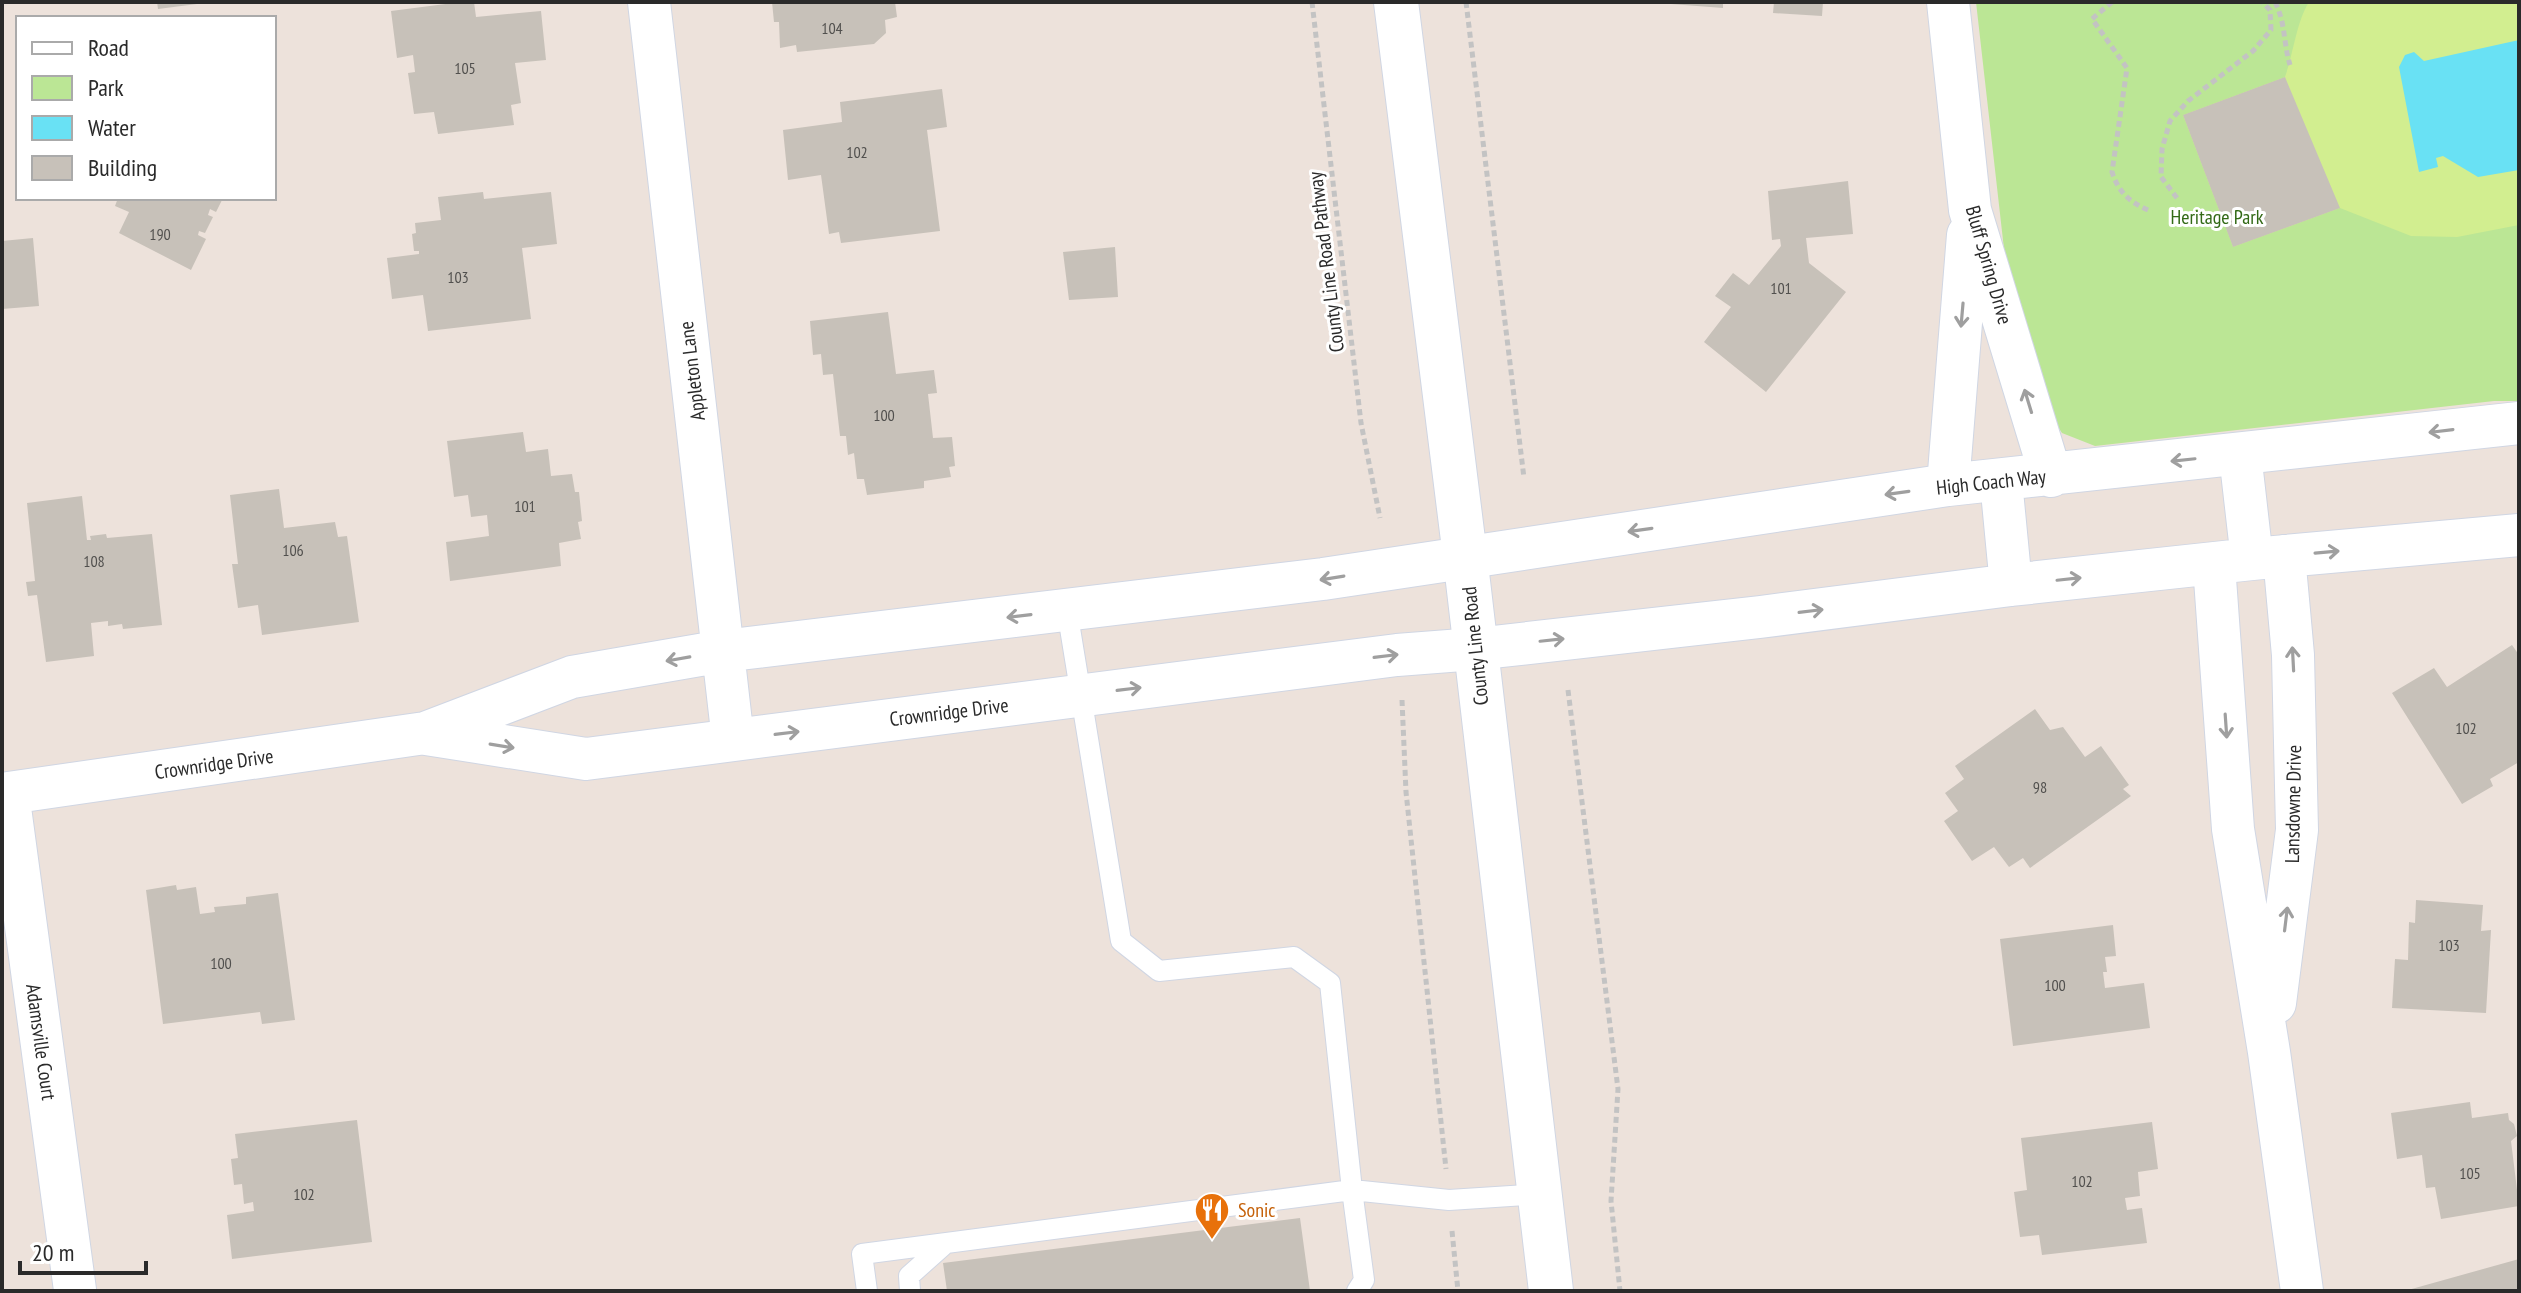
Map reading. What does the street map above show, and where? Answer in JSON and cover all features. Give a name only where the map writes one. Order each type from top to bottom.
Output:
[{"type":"main road","name":"County Line Road","points":[[1396,2],[1551,1291]]},
{"type":"street","name":"Appleton Lane","points":[[649,2],[733,740]]},
{"type":"street","name":"Bluff Spring Drive","points":[[1948,2],[1970,210],[2051,476]]},
{"type":"street","points":[[1948,485],[1970,210]]},
{"type":"street","name":"High Coach Way","points":[[1465,556],[1948,485],[2519,423]]},
{"type":"street","points":[[2240,454],[2250,560]]},
{"type":"street","points":[[2001,481],[2011,585]]},
{"type":"street","points":[[1475,649],[2011,585],[2519,535]]},
{"type":"street","name":"Crownridge Drive","points":[[5,794],[425,733],[572,677],[723,651],[1323,579],[1465,556]]},
{"type":"street","name":"Lansdowne Drive","points":[[2250,560],[2233,829],[2269,1052],[2302,1291]]},
{"type":"street","name":"Lansdowne Drive","points":[[2250,560],[2293,655],[2297,830],[2269,1052]]},
{"type":"street","name":"Crownridge Drive","points":[[425,733],[586,759],[1397,655],[1475,649]]},
{"type":"street","name":"Adamsville Court","points":[[5,794],[75,1290]]},
{"type":"lane","points":[[1067,610],[1121,941],[1159,971],[1294,957],[1330,983],[1364,1280],[1357,1291]]},
{"type":"lane","points":[[867,1291],[862,1254],[1352,1190],[1449,1200],[1540,1194]]},
{"type":"lane","points":[[910,1291],[909,1276],[946,1243]]},
{"type":"path","name":"County Line Road Pathway","points":[[1312,2],[1361,423],[1380,518]]},
{"type":"path","points":[[1466,2],[1524,478]]},
{"type":"path","points":[[2112,2],[2092,19],[2127,68],[2112,172],[2117,188],[2136,205],[2148,210]]},
{"type":"path","points":[[2177,198],[2161,177],[2162,149],[2170,121],[2188,101],[2253,51],[2271,30],[2270,10],[2262,2]]},
{"type":"path","points":[[2275,2],[2285,24],[2284,47],[2290,65]]},
{"type":"path","points":[[1568,690],[1618,1089],[1611,1201],[1620,1291]]},
{"type":"path","points":[[1402,700],[1406,792],[1458,1291]]},
{"type":"green space","name":"Heritage Park","points":[[1976,2],[2519,2],[2519,401],[2494,401],[2095,446],[2062,433],[2048,412],[2031,366],[2004,249]]},
{"type":"green space","points":[[2309,2],[2519,2],[2519,225],[2457,237],[2411,236],[2340,208],[2233,247],[2183,115],[2285,77],[2301,18]]},
{"type":"water","points":[[2519,40],[2519,170],[2478,177],[2443,156],[2436,158],[2438,167],[2419,172],[2399,67],[2405,55],[2414,52],[2424,61]]},
{"type":"building","points":[[157,2],[197,2],[197,4],[158,9]]},
{"type":"building","points":[[474,2],[476,17],[541,11],[546,60],[515,63],[521,103],[511,105],[514,125],[438,134],[434,112],[414,114],[408,73],[415,72],[413,55],[397,58],[391,11]]},
{"type":"building","points":[[772,2],[895,2],[897,17],[885,20],[886,33],[874,44],[797,52],[796,45],[780,48],[779,22],[774,22]]},
{"type":"building","points":[[1723,2],[1723,8],[1671,4]]},
{"type":"building","points":[[1774,2],[1823,2],[1822,16],[1773,13]]},
{"type":"building","points":[[2285,77],[2340,208],[2233,247],[2183,115]]},
{"type":"building","points":[[942,89],[947,127],[927,130],[940,231],[841,243],[839,232],[829,234],[821,175],[788,180],[783,130],[842,122],[840,102]]},
{"type":"building","points":[[1848,181],[1853,234],[1806,238],[1809,263],[1846,292],[1766,392],[1704,342],[1731,307],[1715,296],[1733,273],[1749,285],[1781,246],[1780,239],[1772,240],[1768,191]]},
{"type":"building","points":[[483,192],[484,199],[551,192],[557,244],[522,248],[531,319],[428,331],[423,295],[392,299],[387,258],[419,254],[419,251],[414,251],[412,234],[416,233],[415,223],[441,220],[438,197]]},
{"type":"building","points":[[117,200],[222,200],[216,212],[210,209],[208,215],[213,217],[205,233],[199,231],[198,235],[206,239],[191,270],[119,233],[129,212],[115,206]]},
{"type":"building","points":[[33,238],[39,306],[2,309],[2,241]]},
{"type":"building","points":[[1115,247],[1118,297],[1069,300],[1063,252]]},
{"type":"building","points":[[888,312],[896,374],[934,370],[937,393],[928,394],[933,438],[952,437],[955,466],[949,467],[951,477],[924,481],[924,488],[867,495],[864,479],[857,479],[854,453],[848,455],[846,436],[840,436],[833,374],[823,375],[821,354],[813,355],[810,321]]},
{"type":"building","points":[[523,432],[526,452],[548,449],[551,476],[572,474],[575,492],[579,492],[581,539],[559,543],[561,566],[450,581],[446,542],[489,536],[487,515],[471,517],[468,495],[454,497],[447,441]]},
{"type":"building","points":[[279,489],[284,528],[335,522],[338,537],[347,536],[359,622],[262,635],[258,605],[238,608],[232,564],[238,564],[230,495]]},
{"type":"building","points":[[82,496],[87,540],[91,540],[90,536],[106,534],[107,538],[152,534],[162,625],[123,629],[122,624],[108,626],[108,621],[91,623],[94,656],[46,662],[37,595],[28,596],[26,582],[35,581],[27,503]]},
{"type":"building","points":[[2512,645],[2519,655],[2519,762],[2490,779],[2493,786],[2462,804],[2392,693],[2434,668],[2447,687]]},
{"type":"building","points":[[2035,709],[2050,730],[2063,727],[2085,757],[2101,746],[2129,785],[2123,789],[2131,796],[2030,868],[2023,858],[2009,867],[1994,847],[1972,861],[1944,821],[1958,811],[1945,793],[1964,779],[1955,766]]},
{"type":"building","points":[[176,885],[177,890],[196,887],[200,914],[215,912],[214,907],[246,904],[246,897],[278,893],[295,1020],[262,1024],[260,1012],[163,1024],[146,890]]},
{"type":"building","points":[[2416,900],[2483,905],[2481,931],[2491,930],[2486,1013],[2392,1008],[2395,959],[2408,960],[2409,922],[2415,923]]},
{"type":"building","points":[[2113,925],[2116,956],[2105,957],[2105,988],[2144,983],[2150,1028],[2013,1046],[2000,939]]},
{"type":"building","points":[[2470,1102],[2472,1118],[2508,1113],[2509,1120],[2514,1124],[2517,1136],[2511,1141],[2519,1206],[2441,1219],[2435,1187],[2426,1188],[2422,1155],[2397,1159],[2391,1113]]},
{"type":"building","points":[[357,1120],[372,1242],[232,1259],[227,1215],[254,1211],[253,1202],[244,1204],[242,1184],[234,1185],[231,1159],[238,1158],[235,1134]]},
{"type":"building","points":[[2152,1122],[2158,1169],[2138,1172],[2140,1196],[2125,1198],[2127,1210],[2142,1208],[2147,1243],[2042,1255],[2039,1235],[2020,1237],[2014,1192],[2027,1190],[2021,1138]]},
{"type":"building","name":"Sonic","points":[[1300,1218],[1310,1291],[947,1291],[943,1263]]},
{"type":"building","points":[[2519,1259],[2519,1291],[2408,1290]]},
{"type":"place","name":"Sonic","points":[[1212,1241]]}]
